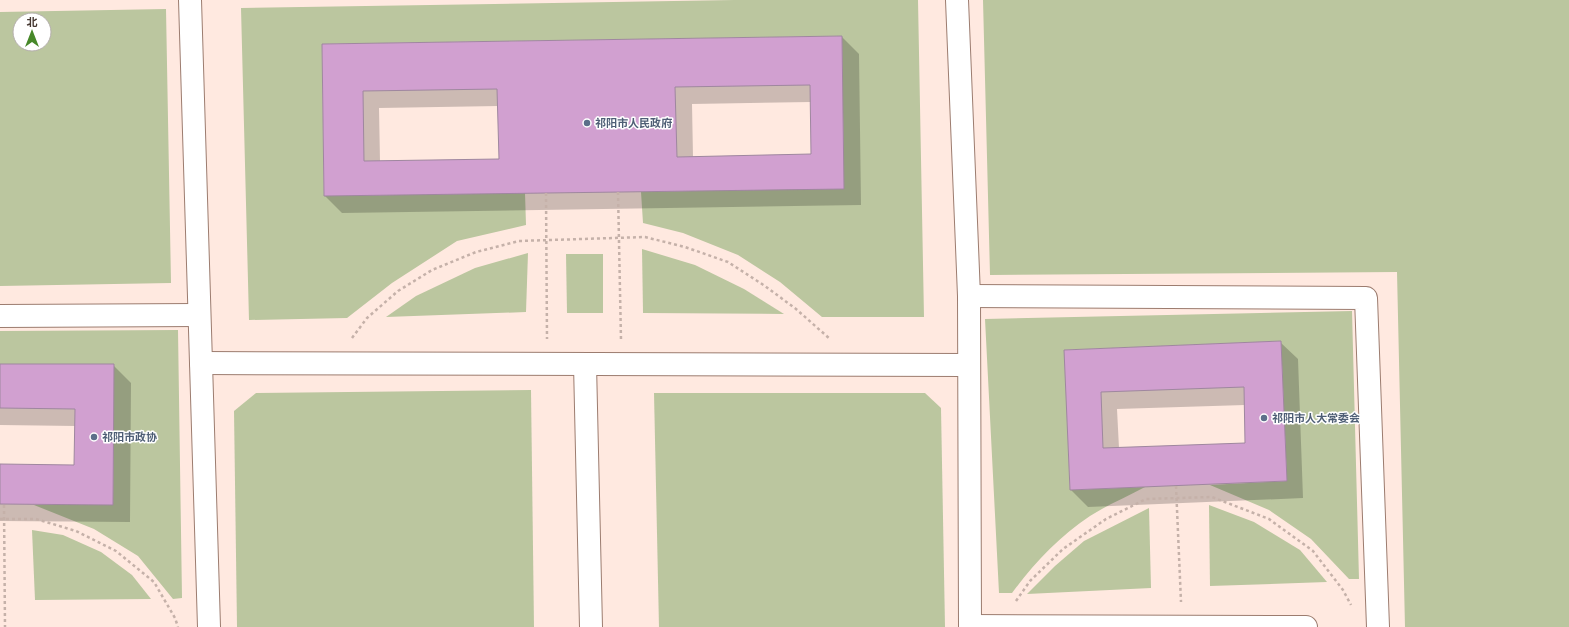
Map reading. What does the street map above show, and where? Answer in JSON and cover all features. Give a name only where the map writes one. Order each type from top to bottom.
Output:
[{"type":"street","points":[[190,0],[209,627]]},
{"type":"street","points":[[957,0],[968,296],[970,626],[1306,627]]},
{"type":"street","points":[[968,296],[1366,298],[1378,627]]},
{"type":"street","points":[[0,316],[199,315]]},
{"type":"street","points":[[201,363],[969,365]]},
{"type":"street","points":[[585,364],[591,627]]},
{"type":"path","points":[[618,192],[622,364]]},
{"type":"path","points":[[546,193],[547,364]]},
{"type":"path","points":[[332,364],[371,315],[398,291],[432,270],[476,252],[519,241],[645,237],[685,247],[728,262],[765,286],[796,309],[831,340]]},
{"type":"path","points":[[1176,486],[1181,626]]},
{"type":"path","points":[[999,626],[1030,581],[1063,548],[1106,519],[1146,499],[1212,497],[1270,519],[1313,551],[1343,590],[1354,609]]},
{"type":"path","points":[[4,504],[5,627]]},
{"type":"path","points":[[0,519],[36,519],[76,531],[116,551],[154,582],[178,627]]},
{"type":"green space","points":[[734,0],[918,0],[924,317],[822,317],[780,282],[738,255],[683,233],[643,223],[641,192],[844,188],[842,36],[322,44],[324,196],[525,193],[526,225],[457,241],[392,283],[347,318],[249,320],[241,8]]},
{"type":"green space","points":[[983,0],[1569,0],[1569,627],[1405,627],[1397,272],[990,275]]},
{"type":"green space","points":[[166,9],[171,283],[0,286],[0,12]]},
{"type":"green space","points":[[642,249],[695,265],[744,289],[784,314],[643,313]]},
{"type":"green space","points":[[528,253],[526,312],[386,317],[416,296],[475,268]]},
{"type":"green space","points":[[566,254],[603,254],[603,313],[567,313]]},
{"type":"green space","points":[[1352,311],[1359,579],[1349,579],[1311,539],[1269,510],[1210,485],[1287,481],[1281,341],[1065,350],[1070,490],[1145,487],[1090,516],[1057,542],[1029,571],[1012,593],[999,593],[985,319]]},
{"type":"green space","points":[[178,330],[182,598],[173,599],[138,556],[94,529],[34,505],[113,505],[114,365],[0,364],[0,331]]},
{"type":"green space","points":[[531,390],[534,627],[237,627],[234,411],[256,393]]},
{"type":"green space","points":[[654,393],[925,393],[941,408],[945,627],[659,627]]},
{"type":"green space","points":[[1209,505],[1254,522],[1300,550],[1327,582],[1210,586]]},
{"type":"green space","points":[[1149,508],[1151,588],[1027,594],[1055,566],[1084,541]]},
{"type":"green space","points":[[32,530],[63,535],[101,552],[132,575],[151,599],[35,600]]},
{"type":"building","name":"祁阳市人民政府","points":[[842,36],[844,189],[324,196],[322,44]],"holes":[[[810,85],[811,154],[677,157],[675,87]],[[497,89],[499,159],[364,161],[363,91]]]},
{"type":"building","name":"祁阳市人大常委会","points":[[1281,341],[1287,481],[1070,490],[1064,350]],"holes":[[[1244,387],[1245,443],[1103,448],[1101,392]]]},
{"type":"building","name":"祁阳市政协","points":[[0,364],[114,364],[113,505],[0,504],[0,464],[74,465],[75,409],[0,408]]},
{"type":"place","name":"祁阳市人民政府","points":[[587,123]]},
{"type":"place","name":"祁阳市人大常委会","points":[[1264,418]]},
{"type":"place","name":"祁阳市政协","points":[[94,437]]}]
